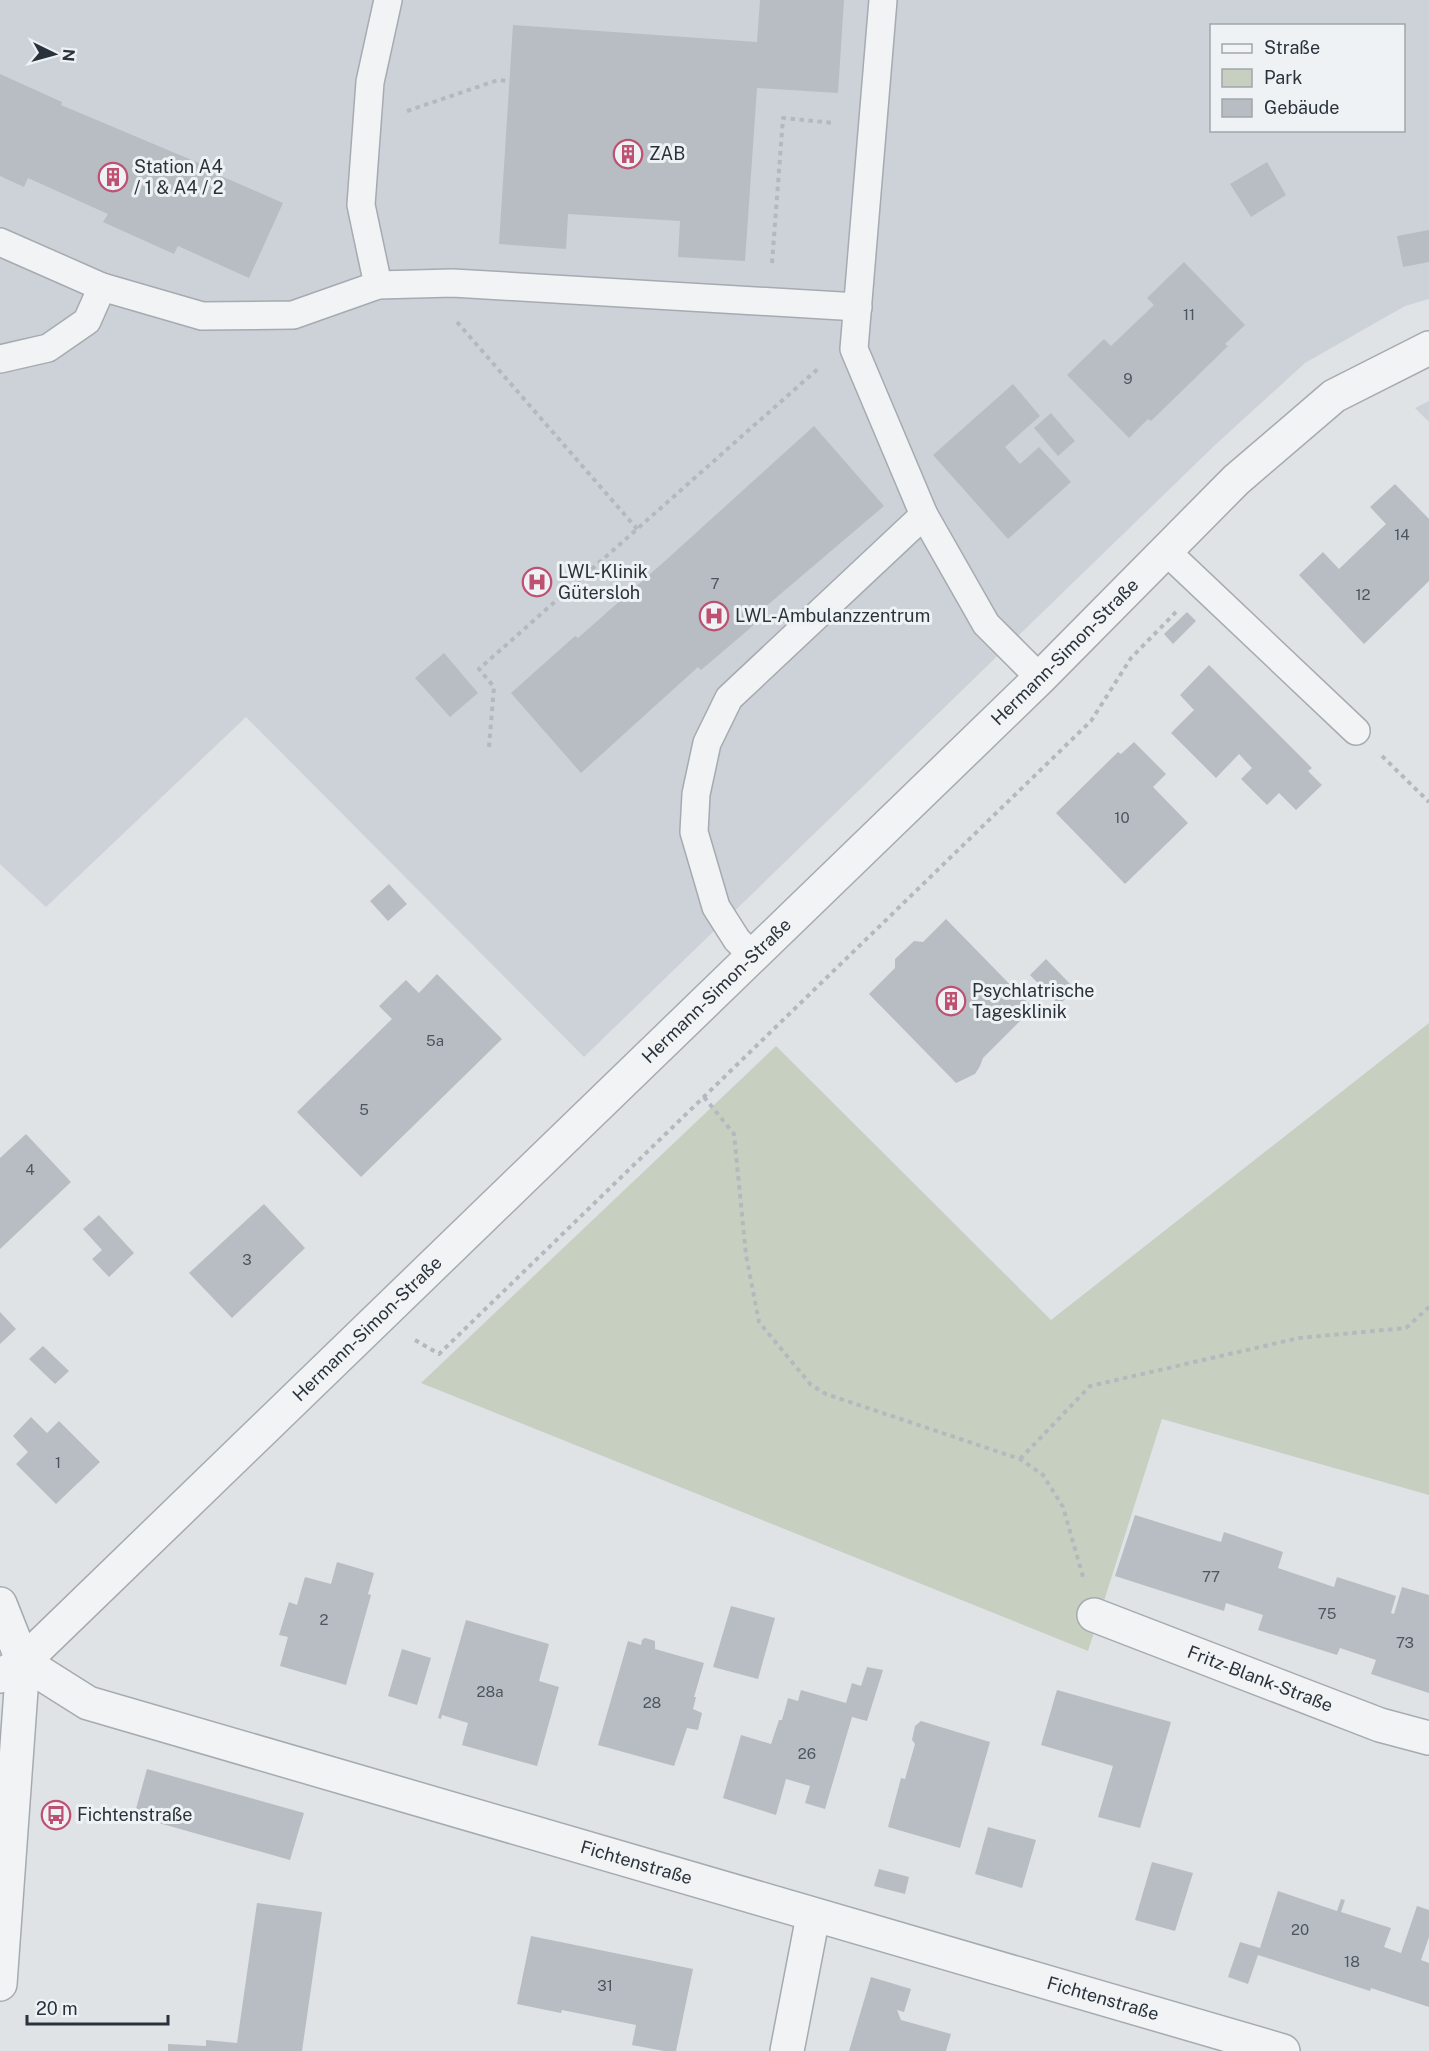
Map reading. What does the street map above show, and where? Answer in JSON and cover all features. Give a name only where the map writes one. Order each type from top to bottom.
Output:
[{"type":"street","name":"Hermann-Simon-Straße","points":[[12,1669],[1040,678],[1236,480],[1334,396],[1429,348]]},
{"type":"street","points":[[0,1604],[12,1669],[0,1984]]},
{"type":"street","name":"Fritz-Blank-Straße","points":[[1094,1615],[1380,1725],[1429,1738]]},
{"type":"street","name":"Fichtenstraße","points":[[12,1669],[88,1703],[1283,2051]]},
{"type":"street","points":[[787,2051],[813,1916]]},
{"type":"lane","points":[[378,285],[361,205],[370,82],[388,0]]},
{"type":"lane","points":[[883,0],[854,349],[924,515],[986,624],[1040,678]]},
{"type":"lane","points":[[0,242],[102,287],[201,316],[293,315],[378,285],[453,283],[858,307]]},
{"type":"lane","points":[[0,359],[48,348],[87,321],[102,287]]},
{"type":"lane","points":[[753,956],[737,940],[716,907],[694,831],[696,794],[707,743],[729,698],[924,515]]},
{"type":"lane","points":[[1167,552],[1356,731]]},
{"type":"path","points":[[368,118],[382,120],[498,80],[509,81]]},
{"type":"path","points":[[769,302],[783,118],[873,125]]},
{"type":"path","points":[[453,283],[454,319],[638,530]]},
{"type":"path","points":[[489,747],[494,687],[479,669],[827,361],[854,349]]},
{"type":"path","points":[[377,1319],[439,1354],[1091,721],[1131,658],[1202,586]]},
{"type":"path","points":[[1356,731],[1429,802]]},
{"type":"path","points":[[705,1097],[734,1134],[746,1255],[759,1322],[811,1384],[826,1394],[1020,1459],[1043,1475],[1063,1507],[1094,1615]]},
{"type":"path","points":[[1020,1459],[1090,1386],[1299,1338],[1406,1328],[1429,1306]]},
{"type":"shaded area","name":"LWL-Klinik Gütersloh","points":[[0,0],[1429,0],[1429,299],[1405,306],[1305,363],[1214,446],[584,1057],[246,717],[46,907],[0,864]]},
{"type":"shaded area","points":[[1429,401],[1429,422],[1415,408]]},
{"type":"green space","points":[[1429,1023],[1429,1495],[1162,1419],[1088,1651],[421,1383],[776,1046],[1051,1320]]},
{"type":"building","name":"ZAB","points":[[760,0],[844,0],[838,93],[757,88],[745,261],[678,257],[680,221],[568,214],[566,249],[499,244],[513,25],[757,42]]},
{"type":"building","name":"Station A4 / 1 & A4 / 2","points":[[0,74],[62,102],[61,105],[213,169],[212,172],[283,203],[249,278],[178,246],[174,254],[103,222],[108,214],[28,178],[24,187],[0,176]]},
{"type":"building","points":[[1267,162],[1286,195],[1251,217],[1230,184]]},
{"type":"building","points":[[1429,230],[1429,262],[1403,267],[1397,236]]},
{"type":"building","points":[[1184,262],[1245,325],[1225,344],[1228,346],[1189,384],[1151,421],[1148,419],[1129,438],[1067,375],[1104,339],[1111,346],[1154,305],[1147,298]]},
{"type":"building","points":[[1013,384],[1040,416],[1005,447],[1020,464],[1039,447],[1071,482],[1008,539],[933,455]]},
{"type":"building","points":[[1051,413],[1075,441],[1058,456],[1034,428]]},
{"type":"building","points":[[814,426],[884,506],[764,608],[767,612],[748,630],[701,670],[698,667],[581,773],[511,693],[575,636],[578,638]]},
{"type":"building","points":[[1395,484],[1429,519],[1429,581],[1364,644],[1299,575],[1323,552],[1339,569],[1386,524],[1370,507]]},
{"type":"building","points":[[1187,612],[1196,621],[1173,644],[1164,634]]},
{"type":"building","points":[[444,653],[478,693],[450,717],[415,678]]},
{"type":"building","points":[[1209,665],[1312,768],[1308,771],[1322,785],[1296,810],[1279,793],[1267,805],[1241,779],[1252,768],[1239,754],[1216,778],[1171,733],[1194,710],[1180,695]]},
{"type":"building","points":[[1134,742],[1166,774],[1153,787],[1188,823],[1125,884],[1056,813],[1118,752],[1121,754]]},
{"type":"building","points":[[389,884],[407,904],[388,921],[370,901]]},
{"type":"building","name":"Psychlatrische Tagesklinik","points":[[946,919],[1033,1008],[983,1058],[975,1074],[956,1083],[869,994],[895,968],[895,959],[914,941],[923,942]]},
{"type":"building","points":[[1046,959],[1075,989],[1059,1005],[1030,975]]},
{"type":"building","points":[[437,974],[502,1039],[361,1177],[297,1112],[392,1019],[379,1006],[406,980],[419,993]]},
{"type":"building","points":[[26,1134],[71,1182],[0,1249],[0,1158]]},
{"type":"building","points":[[264,1204],[305,1248],[232,1318],[189,1273]]},
{"type":"building","points":[[99,1215],[134,1253],[109,1277],[92,1259],[102,1250],[83,1229]]},
{"type":"building","points":[[0,1312],[16,1329],[0,1344]]},
{"type":"building","points":[[43,1346],[69,1371],[55,1384],[29,1359]]},
{"type":"building","points":[[31,1417],[47,1433],[59,1421],[100,1462],[56,1504],[16,1464],[28,1452],[13,1436]]},
{"type":"building","points":[[1135,1515],[1221,1542],[1224,1532],[1283,1552],[1278,1568],[1334,1587],[1337,1577],[1396,1596],[1391,1613],[1394,1614],[1402,1587],[1429,1595],[1429,1693],[1371,1674],[1376,1660],[1340,1648],[1337,1655],[1258,1630],[1263,1615],[1226,1603],[1224,1611],[1115,1576]]},
{"type":"building","points":[[337,1562],[374,1573],[368,1594],[371,1595],[346,1685],[280,1666],[288,1637],[279,1635],[289,1602],[297,1605],[305,1577],[331,1584]]},
{"type":"building","points":[[731,1606],[775,1618],[758,1679],[713,1667]]},
{"type":"building","points":[[466,1620],[549,1644],[539,1681],[559,1687],[537,1766],[462,1745],[468,1723],[442,1715],[441,1719],[438,1718]]},
{"type":"building","points":[[645,1638],[655,1641],[655,1649],[704,1663],[694,1697],[696,1697],[693,1709],[702,1713],[698,1730],[687,1728],[674,1766],[598,1745],[628,1641],[641,1645]]},
{"type":"building","points":[[402,1649],[431,1658],[417,1705],[388,1696]]},
{"type":"building","points":[[867,1667],[883,1670],[867,1721],[852,1717],[825,1809],[805,1803],[810,1786],[786,1779],[776,1815],[723,1798],[741,1735],[771,1744],[779,1720],[782,1720],[788,1698],[798,1701],[801,1690],[846,1703],[852,1683],[861,1686]]},
{"type":"building","points":[[1057,1690],[1171,1722],[1140,1828],[1098,1817],[1113,1766],[1041,1745]]},
{"type":"building","points":[[921,1721],[990,1742],[960,1848],[888,1827],[901,1778],[905,1779],[915,1744],[912,1740],[915,1726]]},
{"type":"building","points":[[147,1769],[304,1813],[290,1860],[134,1816]]},
{"type":"building","points":[[988,1827],[1036,1840],[1022,1888],[975,1874]]},
{"type":"building","points":[[1152,1862],[1193,1873],[1175,1931],[1135,1920]]},
{"type":"building","points":[[879,1869],[909,1877],[905,1894],[874,1886]]},
{"type":"building","points":[[1278,1891],[1337,1911],[1341,1899],[1345,1900],[1341,1912],[1391,1928],[1384,1947],[1401,1953],[1417,1906],[1429,1910],[1429,1937],[1421,1960],[1429,1963],[1429,2007],[1371,1988],[1370,1991],[1258,1955],[1248,1984],[1228,1977],[1240,1942],[1260,1948]]},
{"type":"building","points":[[257,1903],[322,1912],[302,2051],[168,2051],[168,2044],[206,2046],[206,2040],[237,2043]]},
{"type":"building","points":[[531,1936],[693,1969],[676,2051],[632,2045],[636,2025],[562,2010],[561,2013],[517,2004]]},
{"type":"building","points":[[871,1977],[911,1989],[904,2012],[897,2010],[901,2020],[951,2034],[946,2051],[849,2051]]},
{"type":"place","name":"ZAB","points":[[628,154]]},
{"type":"place","name":"Station A4 / 1 & A4 / 2","points":[[113,177]]},
{"type":"place","name":"LWL-Klinik Gütersloh","points":[[537,582]]},
{"type":"place","name":"LWL-Ambulanzzentrum","points":[[714,616]]},
{"type":"place","name":"Psychlatrische Tagesklinik","points":[[951,1001]]},
{"type":"place","name":"Fichtenstraße","points":[[56,1815]]}]
